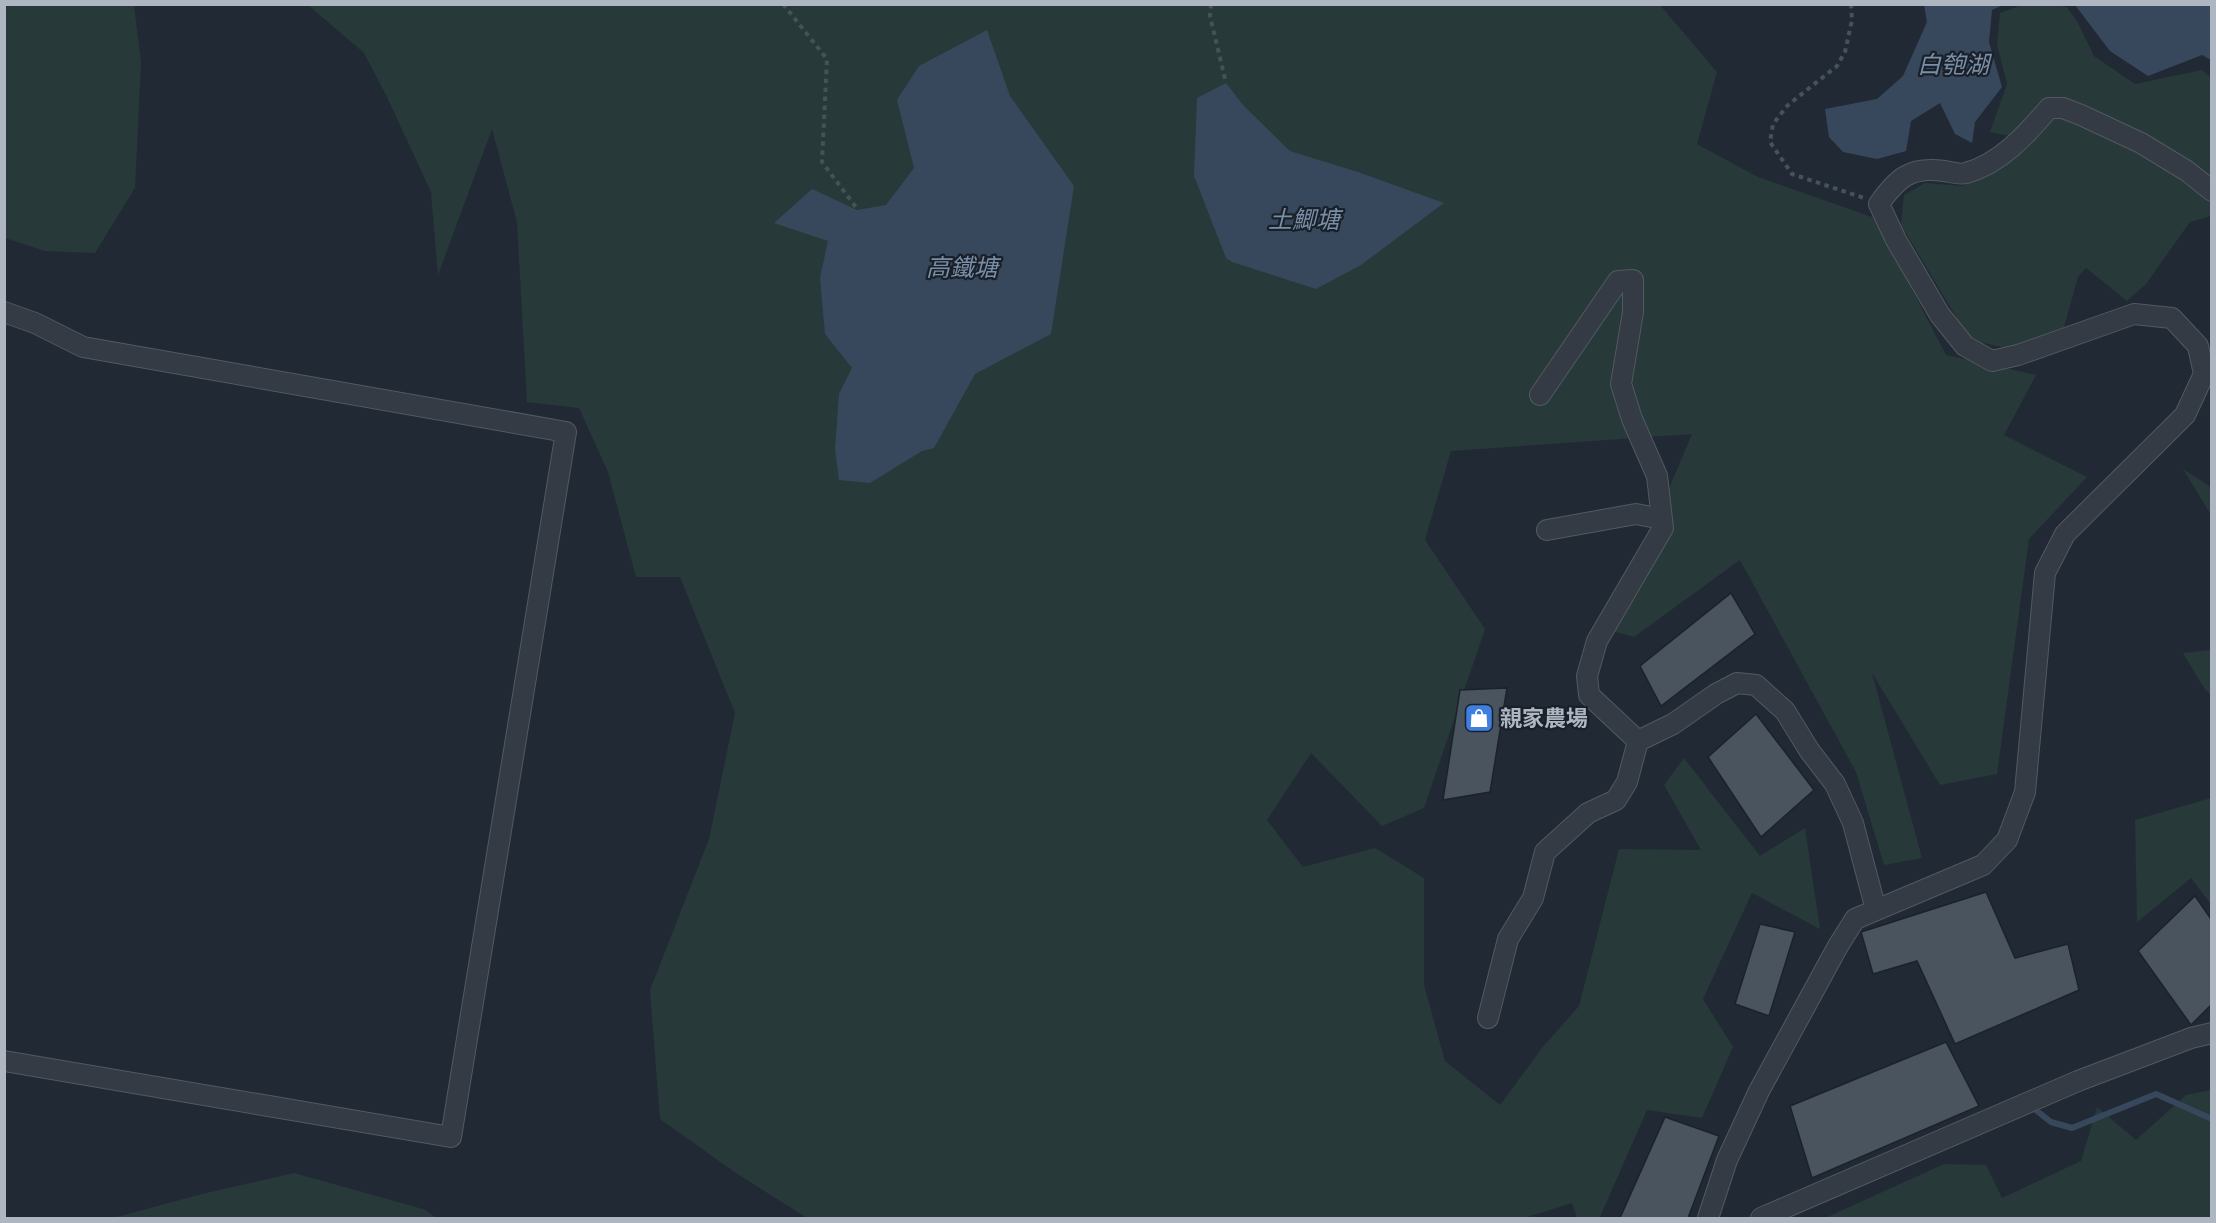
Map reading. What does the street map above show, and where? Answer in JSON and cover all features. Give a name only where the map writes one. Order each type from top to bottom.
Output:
[{"type":"lane","points":[[1708,1218],[1727,1160],[1759,1091],[1855,919],[1983,865],[2007,840],[2025,792],[2044,573],[2066,534],[2185,415],[2204,374],[2198,346],[2172,318],[2134,314],[2018,355],[1992,361],[1965,346],[1940,315],[1896,240],[1879,204],[1892,185],[1913,172],[1925,169],[1964,174],[1983,167],[2000,156],[2034,126],[2049,108],[2063,108],[2072,111],[2141,143],[2187,171],[2211,191]]},
{"type":"lane","points":[[1540,395],[1618,281],[1633,280],[1633,312],[1621,384],[1632,419],[1657,476],[1663,528],[1597,641],[1587,676],[1589,695],[1638,741]]},
{"type":"lane","points":[[4,312],[35,323],[83,347],[566,432],[451,1137],[4,1061]]},
{"type":"lane","points":[[1547,530],[1636,514],[1662,519]]},
{"type":"lane","points":[[1488,1018],[1508,939],[1533,898],[1545,852],[1588,813],[1616,800],[1627,782],[1638,741],[1673,724],[1716,694],[1737,683],[1756,685],[1785,711],[1809,750],[1835,784],[1853,824],[1876,910]]},
{"type":"lane","points":[[1761,1218],[2078,1081],[2191,1038],[2211,1033]]},
{"type":"path","points":[[783,4],[827,59],[822,162],[858,210]]},
{"type":"path","points":[[1211,4],[1210,16],[1226,83]]},
{"type":"path","points":[[1851,4],[1852,20],[1845,52],[1837,66],[1788,105],[1773,124],[1770,142],[1792,174],[1879,204]]},
{"type":"shaded area","points":[[5,4],[134,5],[141,62],[135,188],[95,253],[45,251],[5,238]]},
{"type":"shaded area","points":[[308,5],[1660,5],[1717,72],[1697,144],[1758,177],[1875,218],[1946,355],[2036,375],[2004,435],[2087,477],[2029,539],[1997,774],[1940,785],[1872,673],[1922,858],[1884,865],[1856,772],[1740,560],[1634,637],[1609,630],[1692,434],[1451,451],[1425,540],[1485,629],[1424,808],[1382,826],[1311,753],[1267,820],[1303,867],[1375,848],[1424,878],[1424,985],[1445,1061],[1500,1105],[1542,1048],[1579,1006],[1619,849],[1701,850],[1664,785],[1684,758],[1760,856],[1805,828],[1820,929],[1752,893],[1703,999],[1733,1047],[1702,1118],[1647,1110],[1601,1218],[1577,1218],[1572,1203],[1524,1218],[807,1218],[733,1171],[660,1119],[650,990],[709,839],[735,713],[680,577],[636,577],[608,472],[579,408],[527,402],[517,222],[492,129],[438,275],[431,192],[386,95],[364,53]]},
{"type":"shaded area","points":[[2022,5],[2067,7],[2078,23],[2094,56],[2135,84],[2202,70],[2211,78],[2211,216],[2190,222],[2146,284],[2127,301],[2086,268],[2078,277],[2064,327],[2007,348],[1970,340],[1901,225],[1904,195],[1925,183],[1963,186],[1992,172],[2030,140],[1990,132],[2007,84],[1997,44],[2000,13]]},
{"type":"shaded area","points":[[2183,469],[2211,487],[2211,515]]},
{"type":"shaded area","points":[[2212,650],[2211,695],[2204,688],[2183,653]]},
{"type":"shaded area","points":[[2211,798],[2211,904],[2191,878],[2137,922],[2135,820]]},
{"type":"shaded area","points":[[2211,1090],[2211,1218],[1825,1218],[1944,1164],[1986,1165],[2002,1198],[2081,1161],[2097,1107],[2136,1140],[2186,1095]]},
{"type":"shaded area","points":[[294,1173],[423,1209],[437,1218],[113,1218],[202,1194]]},
{"type":"water","name":"白匏湖","points":[[1924,5],[2003,5],[1992,10],[1989,42],[2002,87],[1975,122],[1972,143],[1955,134],[1940,103],[1911,121],[1906,151],[1877,159],[1843,152],[1829,137],[1825,109],[1877,99],[1903,76],[1927,22]]},
{"type":"water","points":[[2075,5],[2211,5],[2211,60],[2202,55],[2148,76],[2110,51]]},
{"type":"water","name":"高鐵塘","points":[[987,30],[1010,96],[1074,186],[1051,334],[975,374],[934,448],[922,451],[870,483],[839,480],[835,449],[839,394],[852,368],[825,334],[820,278],[828,241],[774,223],[812,189],[857,210],[886,205],[914,168],[897,100],[919,66]]},
{"type":"water","name":"土鯽塘","points":[[1226,83],[1243,105],[1290,151],[1358,172],[1444,203],[1361,265],[1316,289],[1232,262],[1226,258],[1194,176],[1197,98]]},
{"type":"building","points":[[1731,593],[1755,634],[1661,706],[1640,666]]},
{"type":"building","name":"親家農場","points":[[1507,688],[1490,792],[1443,800],[1460,690]]},
{"type":"building","points":[[1756,714],[1814,790],[1761,837],[1708,757]]},
{"type":"building","points":[[1986,892],[2015,958],[2068,944],[2079,990],[1955,1044],[1917,961],[1873,974],[1861,932]]},
{"type":"building","points":[[2195,896],[2211,919],[2211,1005],[2191,1025],[2138,951]]},
{"type":"building","points":[[1760,924],[1795,932],[1769,1016],[1735,1004]]},
{"type":"building","points":[[1946,1042],[1979,1106],[1812,1178],[1790,1106]]},
{"type":"building","points":[[1665,1117],[1719,1136],[1688,1218],[1620,1218]]},
{"type":"waterway","points":[[2033,1108],[2051,1122],[2072,1128],[2156,1094],[2212,1119]]},
{"type":"place","name":"親家農場","points":[[1479,718]]}]
